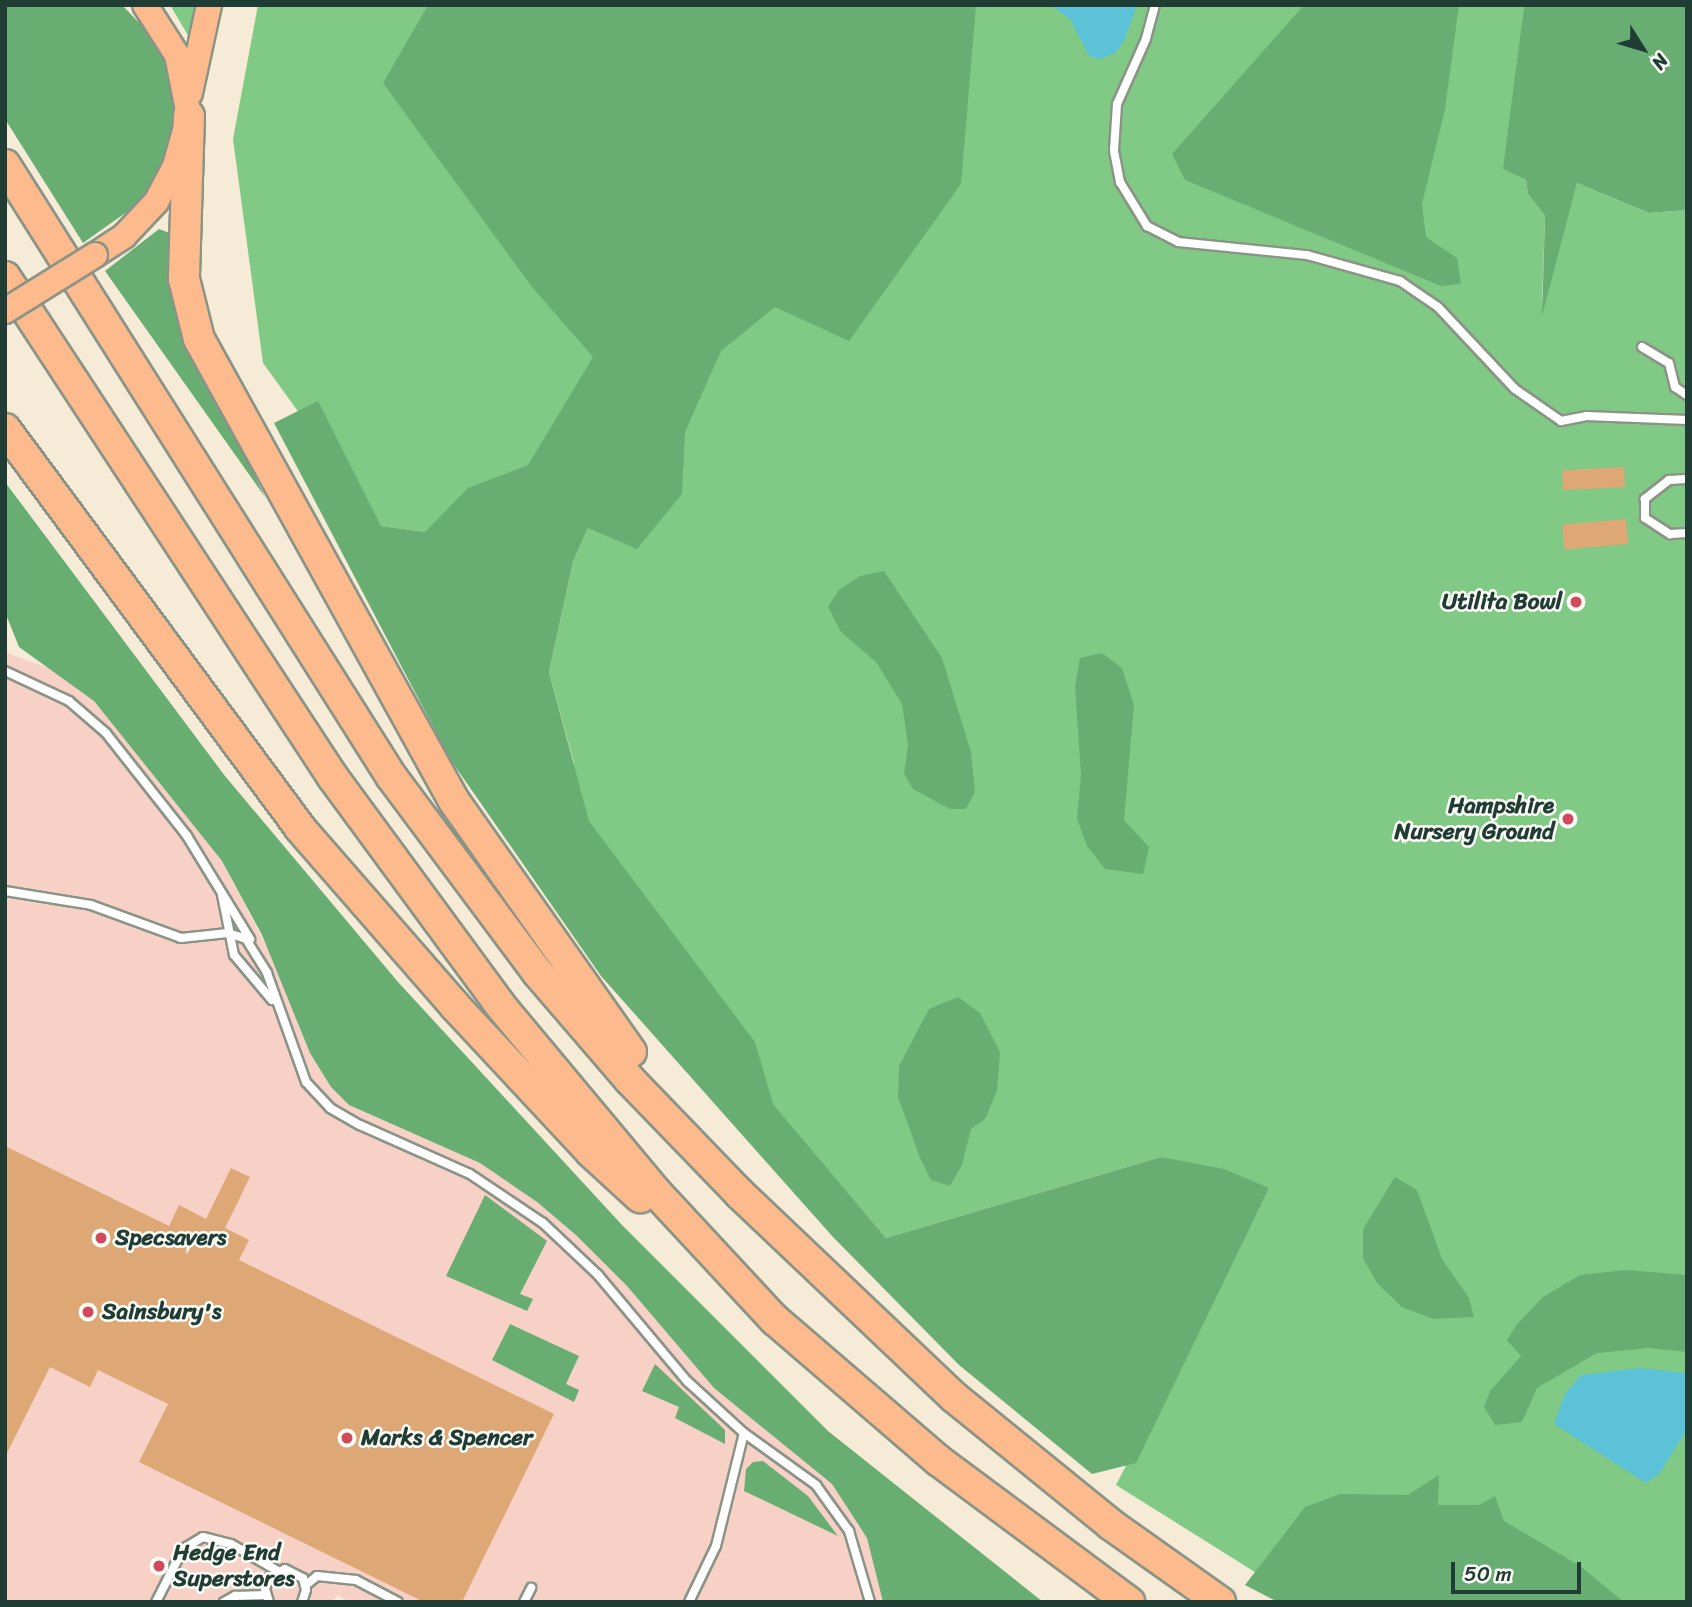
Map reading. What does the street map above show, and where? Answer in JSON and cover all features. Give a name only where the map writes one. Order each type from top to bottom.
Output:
[{"type":"highway","points":[[189,109],[184,279],[192,321],[210,361],[454,801],[587,996],[740,1194]]},
{"type":"highway","points":[[5,165],[391,776],[537,972],[629,1079],[740,1194],[954,1397],[1110,1524],[1220,1602]]},
{"type":"highway","points":[[5,277],[332,776],[500,1006],[654,1190],[775,1320]]},
{"type":"highway","points":[[5,429],[299,827],[591,1152],[775,1320],[939,1461],[1129,1602]]},
{"type":"highway","points":[[5,447],[43,477]]},
{"type":"main road","points":[[145,5],[173,45],[189,109]]},
{"type":"main road","points":[[5,311],[124,236],[156,202],[174,166],[189,109],[209,5]]},
{"type":"lane","points":[[1155,5],[1146,39],[1118,104],[1114,151],[1120,183],[1147,226],[1178,242],[1307,255],[1400,281],[1438,307],[1515,389],[1561,421],[1586,416],[1687,420]]},
{"type":"lane","points":[[1642,347],[1669,363],[1675,387],[1687,395]]},
{"type":"lane","points":[[1687,479],[1669,480],[1645,499],[1645,518],[1670,534],[1687,533]]},
{"type":"lane","points":[[5,671],[48,689],[88,716],[120,748],[211,872],[253,944],[306,1082],[330,1108],[360,1125],[470,1174],[543,1223],[598,1276],[687,1381],[744,1433],[816,1485],[849,1531],[870,1602]]},
{"type":"lane","points":[[211,872],[224,903],[234,956],[279,1011]]},
{"type":"lane","points":[[5,891],[91,905],[181,938],[228,933],[253,944]]},
{"type":"lane","points":[[689,1602],[716,1546],[744,1433]]},
{"type":"lane","points":[[156,1602],[183,1549],[203,1538],[231,1544],[278,1571]]},
{"type":"lane","points":[[224,1602],[235,1596],[267,1598],[269,1578],[278,1571],[292,1570],[306,1585]]},
{"type":"lane","points":[[303,1601],[306,1585],[317,1576],[356,1580],[398,1602]]},
{"type":"lane","points":[[524,1602],[531,1588]]},
{"type":"shaded area","points":[[5,652],[61,673],[94,701],[222,861],[349,1105],[480,1163],[537,1202],[577,1236],[627,1286],[714,1388],[832,1484],[867,1538],[883,1602],[349,1602],[338,1595],[331,1602],[5,1602]]},
{"type":"green space","points":[[5,5],[122,5],[147,31],[164,60],[176,118],[161,172],[145,199],[83,243],[5,119]]},
{"type":"green space","points":[[170,5],[197,5],[189,37]]},
{"type":"green space","points":[[258,5],[1524,5],[1504,169],[1526,180],[1528,194],[1545,216],[1542,303],[1577,183],[1649,213],[1687,210],[1687,1602],[1582,1602],[1478,1505],[1437,1505],[1274,1584],[1116,1485],[1269,1188],[1161,1157],[886,1238],[531,819],[574,763],[549,672],[573,562],[588,528],[425,532],[381,526],[263,363],[233,139]]},
{"type":"green space","points":[[428,5],[976,5],[961,184],[849,341],[775,307],[721,351],[685,432],[682,494],[637,549],[588,528],[573,562],[549,672],[589,821],[755,1042],[773,1104],[886,1238],[1161,1157],[1224,1169],[1269,1188],[1136,1463],[1092,1474],[959,1365],[833,1237],[601,976],[450,759],[274,423],[318,401],[381,526],[425,532],[468,488],[528,465],[593,357],[532,287],[383,83]]},
{"type":"green space","points":[[1304,5],[1459,5],[1445,109],[1422,204],[1426,237],[1457,258],[1461,284],[1441,286],[1185,180],[1172,154]]},
{"type":"green space","points":[[1524,5],[1687,5],[1687,210],[1649,213],[1577,183],[1542,316],[1545,216],[1528,194],[1526,180],[1503,169]]},
{"type":"green space","points":[[159,229],[175,235],[176,314],[265,497],[105,271]]},
{"type":"green space","points":[[5,482],[225,776],[398,982],[622,1225],[828,1431],[1043,1602],[883,1602],[867,1538],[832,1484],[714,1388],[627,1286],[577,1236],[537,1202],[480,1163],[349,1105],[331,1087],[310,1053],[262,935],[222,861],[94,701],[19,647],[5,612]]},
{"type":"green space","points":[[884,571],[942,658],[971,752],[975,792],[966,809],[950,809],[913,789],[904,774],[908,745],[902,704],[876,662],[841,632],[828,607],[839,590],[860,576]]},
{"type":"green space","points":[[1102,653],[1122,668],[1134,705],[1124,820],[1149,847],[1143,874],[1105,869],[1087,846],[1077,819],[1081,774],[1075,687],[1080,658]]},
{"type":"green space","points":[[958,997],[980,1013],[1000,1052],[997,1091],[985,1119],[971,1129],[962,1165],[950,1186],[931,1180],[920,1158],[898,1097],[899,1066],[929,1009]]},
{"type":"green space","points":[[1395,1177],[1417,1190],[1442,1259],[1469,1298],[1474,1317],[1433,1319],[1402,1307],[1377,1283],[1363,1258],[1363,1229]]},
{"type":"green space","points":[[485,1195],[547,1241],[520,1294],[533,1299],[527,1311],[446,1276]]},
{"type":"green space","points":[[1626,1270],[1687,1275],[1687,1352],[1649,1348],[1597,1353],[1537,1388],[1522,1422],[1495,1425],[1484,1407],[1490,1391],[1521,1356],[1507,1340],[1517,1324],[1543,1297],[1580,1275]]},
{"type":"green space","points":[[510,1324],[579,1356],[566,1384],[579,1390],[574,1402],[492,1360]]},
{"type":"green space","points":[[655,1364],[725,1430],[725,1444],[675,1418],[679,1407],[642,1391]]},
{"type":"green space","points":[[763,1461],[808,1496],[838,1536],[744,1491],[746,1469],[753,1462]]},
{"type":"green space","points":[[1439,1475],[1438,1505],[1479,1505],[1495,1496],[1504,1521],[1580,1566],[1624,1602],[1278,1602],[1245,1585],[1305,1507],[1340,1494],[1408,1495]]},
{"type":"water","points":[[1051,5],[1137,5],[1124,41],[1115,53],[1100,59],[1089,56],[1070,19]]},
{"type":"water","points":[[1640,1368],[1687,1373],[1687,1429],[1660,1473],[1646,1483],[1554,1424],[1565,1394],[1581,1375]]},
{"type":"building","points":[[1624,467],[1625,487],[1563,490],[1562,470]]},
{"type":"building","points":[[1626,519],[1628,544],[1564,549],[1562,525]]},
{"type":"building","name":"Marks & Spencer","points":[[5,1146],[169,1226],[179,1205],[206,1219],[231,1168],[250,1177],[225,1228],[249,1240],[239,1260],[554,1414],[462,1602],[424,1602],[139,1462],[168,1404],[98,1370],[90,1387],[50,1367],[5,1457]]},
{"type":"place","name":"Utilita Bowl","points":[[1576,602]]},
{"type":"place","name":"Hampshire Nursery Ground","points":[[1568,819]]},
{"type":"place","name":"Specsavers","points":[[101,1238]]},
{"type":"place","name":"Sainsbury's","points":[[88,1312]]},
{"type":"place","name":"Marks & Spencer","points":[[347,1438]]},
{"type":"place","name":"Hedge End Superstores","points":[[159,1566]]}]
